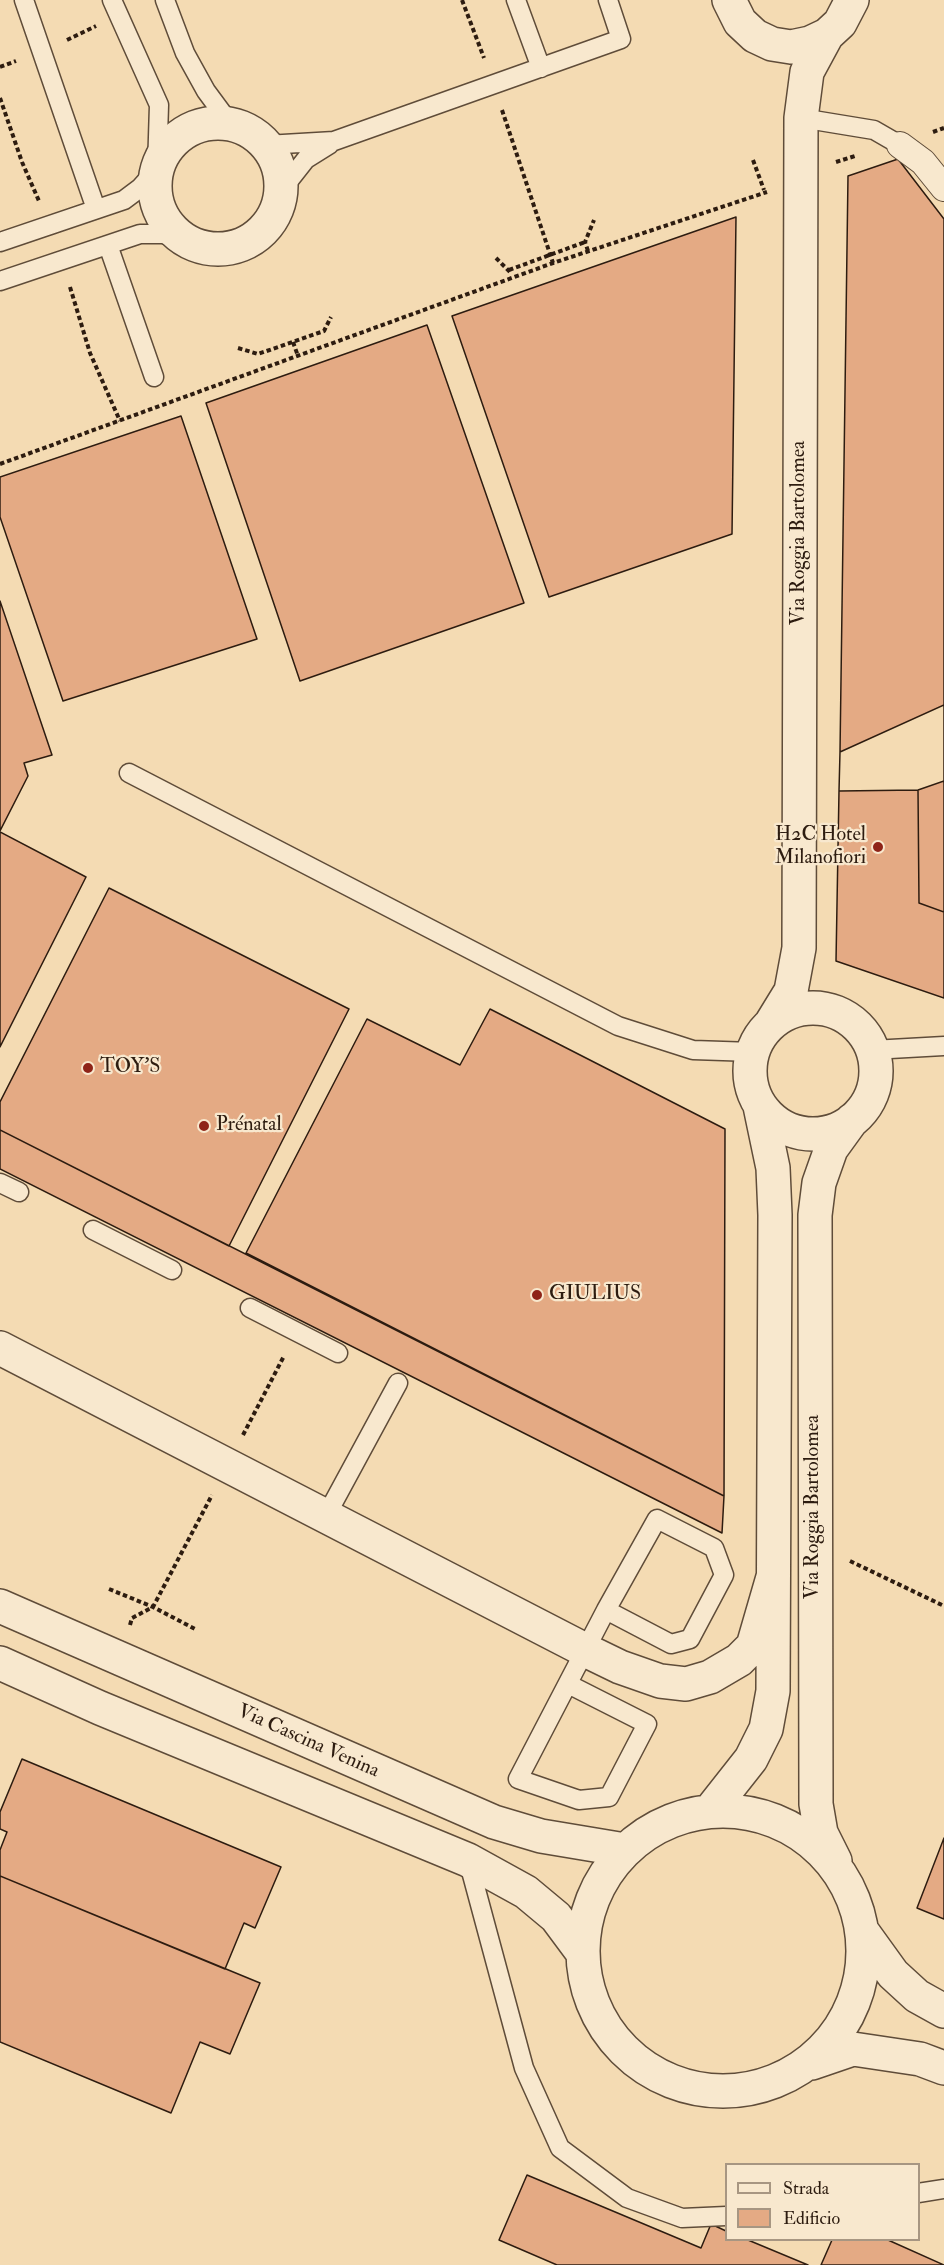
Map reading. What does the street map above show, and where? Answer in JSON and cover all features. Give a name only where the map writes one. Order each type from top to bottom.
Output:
[{"type":"street","name":"Via Roggia Bartolomea","points":[[729,0],[740,22],[755,36],[788,76],[801,118]]},
{"type":"street","name":"Via Roggia Bartolomea","points":[[710,1811],[751,1759],[766,1729],[773,1691],[775,1215],[773,1168],[760,1106],[752,1089],[750,1071],[753,1052],[760,1036],[772,1022],[791,991],[799,948],[801,118],[807,72],[827,35],[840,23],[852,0]]},
{"type":"street","points":[[755,36],[772,44],[791,47],[810,43],[827,35]]},
{"type":"street","points":[[219,123],[239,126],[266,145],[275,159],[280,176],[280,192],[276,210],[266,226],[253,239],[236,247],[218,249],[199,247],[183,239],[168,225],[158,208],[155,189],[157,169],[166,150],[180,135],[199,126],[219,123]]},
{"type":"street","points":[[900,145],[923,162],[944,188]]},
{"type":"street","name":"Via Roggia Bartolomea","points":[[799,948],[816,989],[832,1010],[849,1019],[864,1033],[872,1050],[876,1069],[873,1088],[865,1106],[831,1149],[819,1183],[814,1215],[816,1804],[821,1833],[852,1895]]},
{"type":"street","points":[[772,1022],[790,1012],[811,1008],[832,1010]]},
{"type":"street","points":[[760,1106],[774,1121],[792,1130],[813,1134],[833,1130],[852,1120]]},
{"type":"street","points":[[0,1348],[585,1650],[620,1667],[660,1681],[687,1684],[710,1677],[739,1660],[753,1646],[773,1577]]},
{"type":"street","points":[[0,1595],[40,1624]]},
{"type":"street","name":"Via Cascina Venina","points":[[0,1606],[494,1822],[541,1836],[625,1850]]},
{"type":"street","points":[[0,1663],[100,1708],[468,1860],[526,1892],[555,1917],[582,1952]]},
{"type":"street","points":[[804,2065],[832,2039],[852,2006],[862,1969],[862,1931],[852,1895],[828,1857],[794,1830],[753,1814],[710,1811],[664,1823],[625,1850],[602,1880],[594,1898],[587,1915],[582,1952],[585,1981],[596,2012],[614,2040],[637,2063],[662,2078],[690,2088],[738,2091],[780,2079],[804,2065],[853,2049],[920,2059],[944,2068]]},
{"type":"street","points":[[862,1931],[893,1974],[917,1996],[944,2011]]},
{"type":"lane","points":[[24,0],[96,209]]},
{"type":"lane","points":[[165,0],[185,54],[206,91],[223,114],[239,126]]},
{"type":"lane","points":[[516,0],[541,68]]},
{"type":"lane","points":[[280,192],[306,159],[334,141],[621,39],[608,0]]},
{"type":"lane","points":[[0,242],[124,200],[140,188],[157,169],[159,105],[116,7]]},
{"type":"lane","points":[[801,118],[874,130],[900,145]]},
{"type":"lane","points":[[266,145],[334,141]]},
{"type":"lane","points":[[0,281],[140,234],[163,234],[183,239]]},
{"type":"lane","points":[[108,245],[154,377]]},
{"type":"lane","points":[[129,773],[618,1026],[693,1050],[753,1052]]},
{"type":"lane","points":[[872,1050],[944,1046]]},
{"type":"lane","points":[[0,1183],[19,1192]]},
{"type":"lane","points":[[93,1230],[172,1270]]},
{"type":"lane","points":[[250,1308],[338,1353]]},
{"type":"lane","points":[[326,1516],[398,1383]]},
{"type":"lane","points":[[568,1684],[647,1724],[609,1797],[579,1800],[518,1779],[606,1610],[657,1519],[714,1548],[724,1575],[690,1639],[672,1644],[606,1610]]},
{"type":"lane","points":[[468,1860],[524,2068],[560,2148],[627,2198],[682,2218],[725,2216]]},
{"type":"lane","points":[[920,2193],[944,2189]]},
{"type":"path","points":[[462,0],[494,84],[553,263]]},
{"type":"path","points":[[0,67],[42,52],[116,7]]},
{"type":"path","points":[[0,464],[553,263],[801,182],[820,167],[900,145]]},
{"type":"path","points":[[753,160],[765,193]]},
{"type":"path","points":[[588,251],[585,242],[594,220]]},
{"type":"path","points":[[509,270],[585,242]]},
{"type":"path","points":[[496,258],[509,270],[512,278]]},
{"type":"path","points":[[238,348],[258,354],[324,331],[331,317]]},
{"type":"path","points":[[293,342],[298,356]]},
{"type":"path","points":[[118,1658],[132,1618],[153,1607],[297,1332]]},
{"type":"path","points":[[814,1557],[840,1557],[944,1606]]},
{"type":"path","points":[[109,1589],[153,1607],[195,1629]]},
{"type":"building","points":[[898,159],[944,219],[944,705],[840,752],[848,176]]},
{"type":"building","points":[[736,217],[732,534],[549,597],[452,316]]},
{"type":"building","points":[[427,325],[524,603],[300,681],[206,403]]},
{"type":"building","points":[[181,416],[257,639],[63,701],[0,517],[0,477]]},
{"type":"building","points":[[0,601],[52,755],[24,763],[28,776],[0,831]]},
{"type":"building","points":[[944,705],[944,781],[918,790],[839,791],[840,752]]},
{"type":"building","points":[[944,705],[944,912],[919,903],[918,790],[839,791],[840,752]]},
{"type":"building","name":"H2C Hotel Milanofiori","points":[[918,790],[919,903],[944,912],[944,998],[836,961],[839,791]]},
{"type":"building","points":[[0,832],[86,877],[0,1047]]},
{"type":"building","points":[[109,888],[349,1009],[229,1246],[0,1130],[0,1102]]},
{"type":"building","points":[[490,1009],[725,1129],[724,1496],[246,1253],[367,1019],[460,1065]]},
{"type":"building","points":[[0,1130],[724,1496],[722,1533],[0,1169]]},
{"type":"building","points":[[22,1759],[281,1867],[255,1928],[244,1923],[225,1969],[0,1876],[0,1850],[7,1832],[0,1829],[0,1812]]},
{"type":"building","points":[[944,1838],[944,1919],[917,1908]]},
{"type":"building","points":[[0,1876],[260,1983],[230,2054],[200,2042],[171,2113],[0,2042]]},
{"type":"building","points":[[527,2175],[701,2248],[711,2224],[725,2231],[725,2241],[750,2241],[808,2265],[557,2265],[499,2240]]},
{"type":"building","points":[[832,2241],[890,2241],[944,2265],[821,2265]]},
{"type":"place","name":"H2C Hotel Milanofiori","points":[[878,847]]},
{"type":"place","name":"TOY'S","points":[[88,1068]]},
{"type":"place","name":"Prénatal","points":[[204,1126]]},
{"type":"place","name":"GIULIUS","points":[[537,1295]]}]
